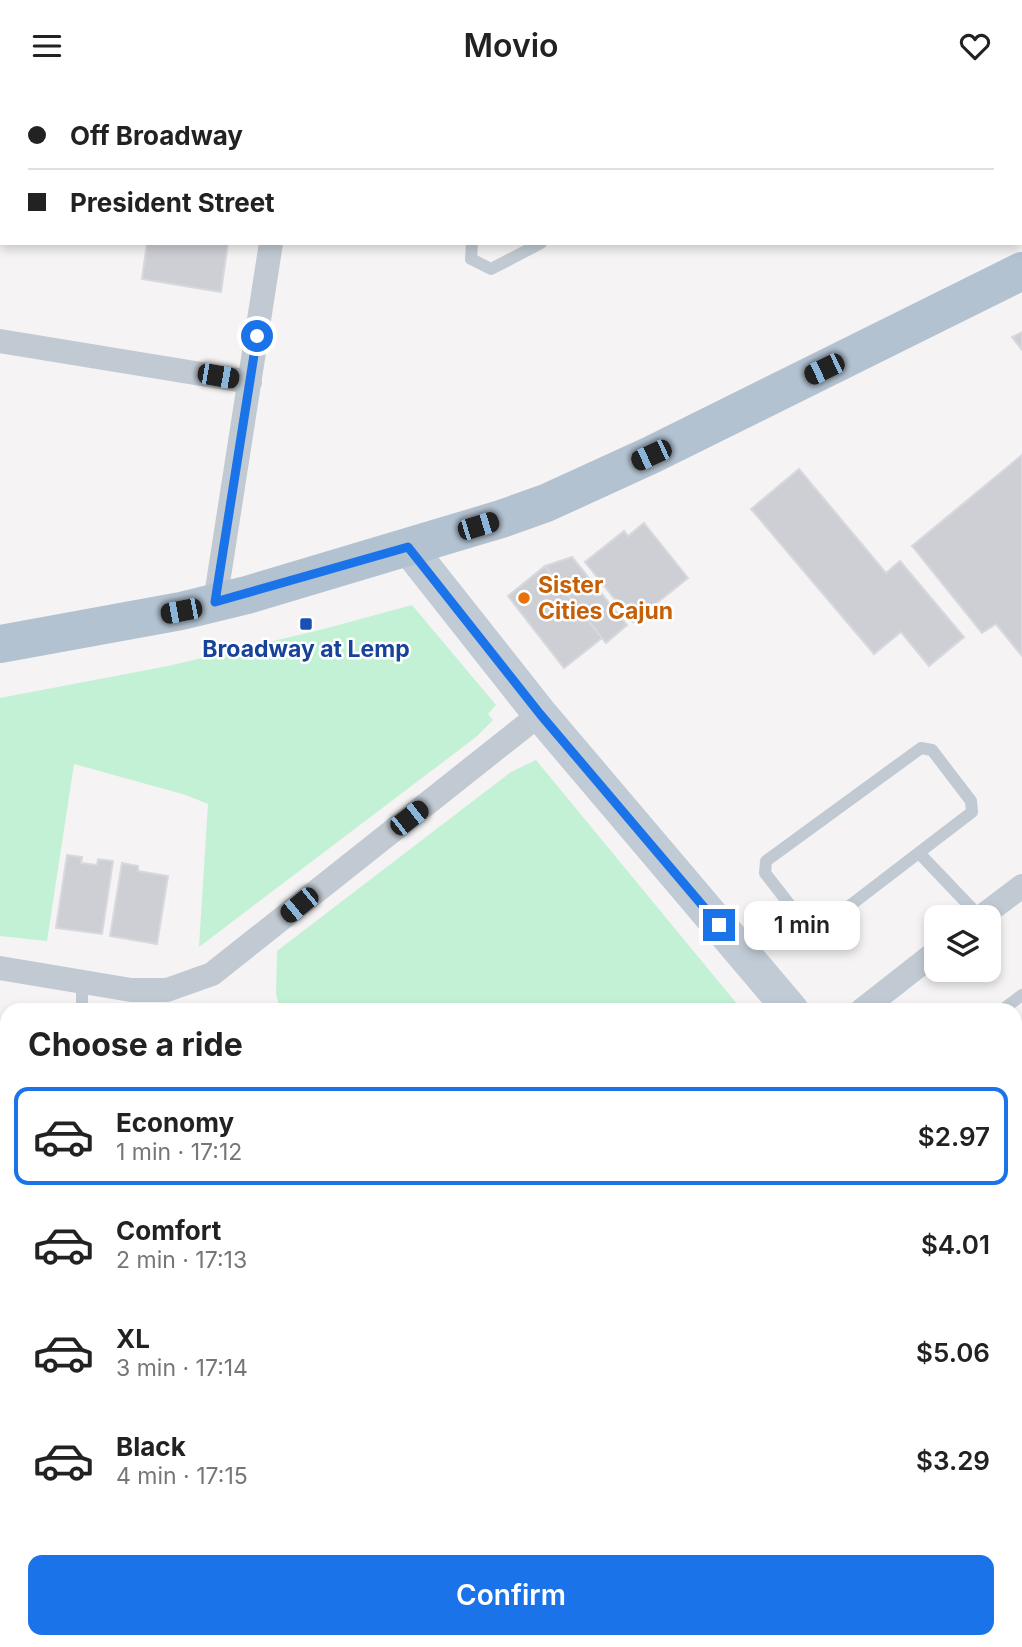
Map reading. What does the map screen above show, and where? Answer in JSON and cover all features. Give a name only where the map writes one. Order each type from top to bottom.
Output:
[{"type":"main road","points":[[0,644],[215,602],[524,511],[596,481],[1022,271]]},
{"type":"street","points":[[215,602],[271,245]]},
{"type":"street","points":[[0,341],[250,382]]},
{"type":"street","points":[[408,547],[540,714],[784,1003]]},
{"type":"street","points":[[0,968],[131,990],[167,990],[212,974],[540,714]]},
{"type":"street","points":[[997,905],[1022,886]]},
{"type":"street","points":[[871,1003],[924,961]]},
{"type":"lane","points":[[472,245],[471,259],[491,269],[537,245]]},
{"type":"lane","points":[[921,748],[932,750],[971,801],[972,812],[920,854],[818,930],[807,927],[765,873],[766,861],[921,748]]},
{"type":"lane","points":[[920,854],[969,905]]},
{"type":"lane","points":[[82,981],[82,1003]]},
{"type":"green space","points":[[412,605],[496,705],[488,714],[493,720],[476,737],[199,947],[208,804],[186,795],[74,764],[47,941],[0,936],[0,698],[168,666]]},
{"type":"green space","points":[[536,760],[736,1003],[278,1003],[277,951],[511,772]]},
{"type":"building","points":[[147,245],[228,245],[221,292],[142,279]]},
{"type":"building","points":[[1022,332],[1022,350],[1012,337]]},
{"type":"building","points":[[1022,455],[1022,656],[996,624],[982,633],[912,546]]},
{"type":"building","points":[[799,469],[886,573],[900,561],[964,637],[929,666],[901,632],[874,654],[751,509]]},
{"type":"building","points":[[644,523],[688,578],[633,622],[585,562],[624,531],[628,536]]},
{"type":"building","points":[[572,557],[627,625],[606,643],[545,566]]},
{"type":"building","points":[[545,566],[602,638],[564,668],[508,596]]},
{"type":"building","points":[[67,855],[82,857],[81,863],[97,865],[98,859],[113,861],[102,934],[56,928]]},
{"type":"building","points":[[122,863],[138,866],[138,871],[168,876],[157,944],[110,936]]},
{"type":"place","name":"Sister Cities Cajun","points":[[524,598]]},
{"type":"place","name":"Broadway at Lemp","points":[[306,624]]},
{"type":"route","points":[[257,336],[215,602],[408,547],[540,714],[719,925]]}]
